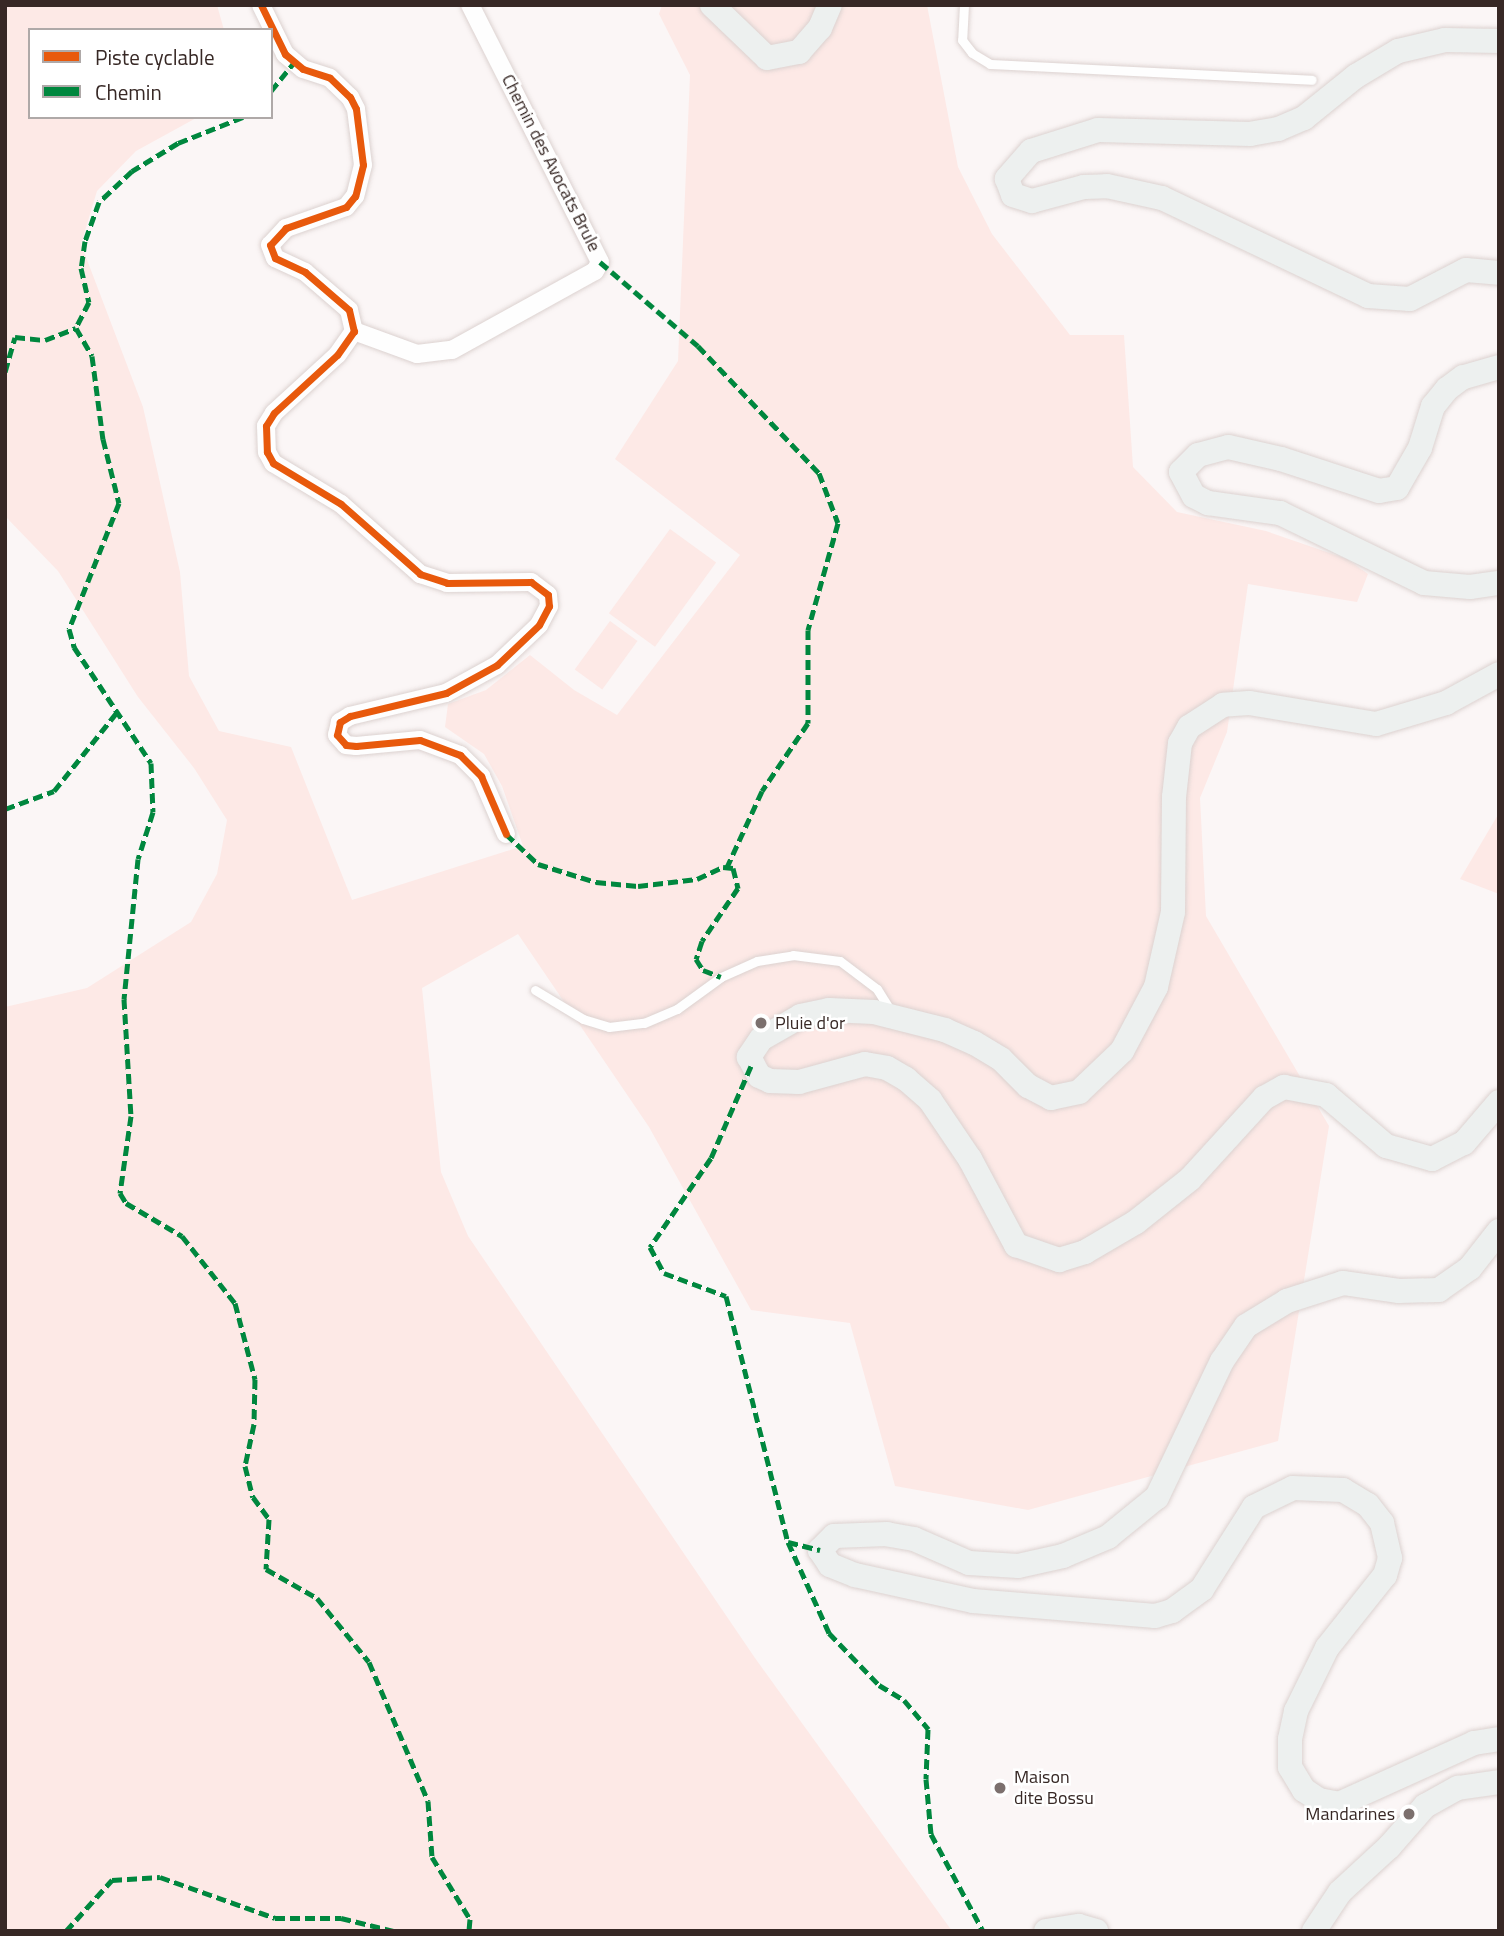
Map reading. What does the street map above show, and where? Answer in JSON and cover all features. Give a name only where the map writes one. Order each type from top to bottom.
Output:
[{"type":"main road","points":[[712,5],[767,58],[799,52],[820,28],[830,5]]},
{"type":"main road","points":[[1499,41],[1446,40],[1398,51],[1304,118],[1278,129],[1250,134],[1098,130],[1031,151],[1007,179],[1013,195],[1032,201],[1084,187],[1107,186],[1162,198],[1368,296],[1391,301],[1410,299],[1466,270],[1499,273]]},
{"type":"main road","points":[[1499,367],[1463,377],[1447,389],[1433,406],[1420,448],[1397,488],[1379,491],[1281,459],[1228,447],[1198,455],[1181,472],[1194,496],[1208,503],[1280,513],[1424,583],[1470,587],[1499,583]]},
{"type":"main road","points":[[1499,674],[1446,703],[1376,724],[1249,703],[1223,705],[1189,727],[1180,743],[1174,797],[1173,912],[1156,987],[1122,1051],[1079,1092],[1051,1098],[1038,1092],[1001,1059],[974,1043],[895,1017],[829,1010],[801,1016],[778,1027],[753,1047],[751,1066],[770,1081],[799,1082],[865,1064],[887,1068],[906,1079],[930,1100],[970,1159],[1016,1245],[1059,1260],[1085,1252],[1136,1222],[1190,1179],[1264,1098],[1284,1087],[1326,1095],[1386,1146],[1433,1159],[1464,1143],[1499,1101]]},
{"type":"main road","points":[[1499,1231],[1470,1268],[1439,1290],[1399,1291],[1343,1283],[1287,1301],[1246,1326],[1222,1361],[1157,1497],[1108,1537],[1062,1556],[1018,1566],[969,1563],[914,1539],[887,1534],[834,1536],[820,1550],[830,1565],[855,1575],[973,1601],[1155,1616],[1172,1611],[1202,1589],[1254,1507],[1293,1488],[1343,1490],[1368,1505],[1382,1522],[1390,1558],[1385,1575],[1327,1648],[1296,1712],[1290,1739],[1290,1767],[1304,1790],[1320,1800],[1339,1804],[1474,1743],[1499,1739]]},
{"type":"main road","points":[[1314,1931],[1340,1892],[1390,1847],[1425,1807],[1458,1788],[1499,1782]]},
{"type":"main road","points":[[1046,1931],[1079,1926],[1096,1931]]},
{"type":"street","points":[[261,5],[272,28]]},
{"type":"street","name":"Chemin des Avocats Brule","points":[[354,331],[417,354],[452,350],[595,271],[600,262],[595,247],[470,5]]},
{"type":"street","points":[[273,30],[285,54],[303,69],[341,86],[356,109],[363,164],[355,196],[338,212],[286,228],[272,240],[269,251],[275,258],[305,272],[349,310],[354,331],[342,349],[266,426],[264,440],[273,463],[341,503],[420,574],[447,583],[531,582],[548,595],[549,606],[519,647],[481,675],[446,693],[350,716],[340,722],[337,735],[346,745],[420,740],[460,755],[481,776],[506,834]]},
{"type":"lane","points":[[964,5],[962,40],[972,53],[990,64],[1312,80]]},
{"type":"lane","points":[[535,990],[583,1019],[609,1027],[644,1023],[677,1009],[721,977],[757,961],[793,955],[840,961],[877,989],[895,1017]]},
{"type":"shaded area","points":[[5,5],[217,5],[223,28],[28,28],[28,119],[194,119],[136,151],[97,191],[81,244],[143,407],[180,572],[189,676],[219,731],[291,747],[352,900],[523,846],[502,786],[484,754],[445,727],[448,704],[486,690],[530,655],[574,690],[617,715],[740,555],[615,459],[678,361],[690,75],[659,14],[662,5],[927,5],[958,167],[992,234],[1070,335],[1124,335],[1133,467],[1177,512],[1266,531],[1347,559],[1368,574],[1357,602],[1248,584],[1227,732],[1200,798],[1206,916],[1329,1126],[1278,1441],[1028,1510],[895,1486],[850,1323],[751,1310],[649,1127],[518,934],[422,988],[441,1172],[468,1236],[755,1658],[952,1931],[5,1931],[5,1007],[87,988],[191,922],[217,874],[227,820],[194,768],[138,697],[58,571],[5,516]]},
{"type":"shaded area","points":[[670,529],[716,563],[655,647],[609,613]]},
{"type":"shaded area","points":[[610,621],[638,641],[602,690],[575,670]]},
{"type":"shaded area","points":[[1499,813],[1499,894],[1460,879]]},
{"type":"marked path","points":[[273,89],[294,63]]},
{"type":"marked path","points":[[238,119],[178,143],[132,171],[99,202],[85,241],[81,268],[89,302],[76,328],[92,356],[103,439],[119,503],[69,629],[74,647],[151,763],[153,812],[138,859],[124,999],[131,1116],[120,1193],[126,1203],[182,1236],[235,1303],[255,1379],[254,1424],[245,1466],[253,1497],[269,1519],[266,1569],[317,1598],[369,1662],[428,1801],[432,1857],[470,1919],[469,1931]]},
{"type":"marked path","points":[[600,262],[698,346],[819,473],[838,523],[808,630],[808,723],[762,791],[727,867]]},
{"type":"marked path","points":[[5,372],[15,337],[45,340],[76,328]]},
{"type":"marked path","points":[[5,809],[54,791],[117,712]]},
{"type":"marked path","points":[[506,834],[538,864],[596,882],[638,886],[697,879],[723,867],[733,868],[738,888],[702,941],[696,959],[703,970],[721,977]]},
{"type":"marked path","points":[[751,1066],[711,1158],[650,1247],[664,1273],[726,1296],[788,1542],[820,1550]]},
{"type":"marked path","points":[[788,1542],[829,1633],[879,1685],[904,1700],[928,1729],[926,1779],[931,1834],[983,1931]]},
{"type":"marked path","points":[[66,1931],[112,1880],[160,1877],[275,1918],[341,1918],[394,1931]]},
{"type":"cycle path","points":[[261,5],[272,28]]},
{"type":"cycle path","points":[[273,30],[285,54],[303,69],[330,78],[350,97],[356,109],[363,165],[355,196],[346,207],[286,228],[270,245],[275,258],[305,272],[349,310],[354,331],[337,355],[274,413],[266,426],[267,452],[273,463],[341,504],[420,574],[447,583],[531,582],[548,595],[549,606],[539,625],[497,665],[446,693],[350,716],[340,722],[337,735],[346,745],[420,740],[460,755],[481,776],[506,834]]},
{"type":"place","name":"Pluie d'or","points":[[761,1023]]},
{"type":"place","name":"Maison dite Bossu","points":[[1000,1788]]},
{"type":"place","name":"Mandarines","points":[[1409,1814]]}]
